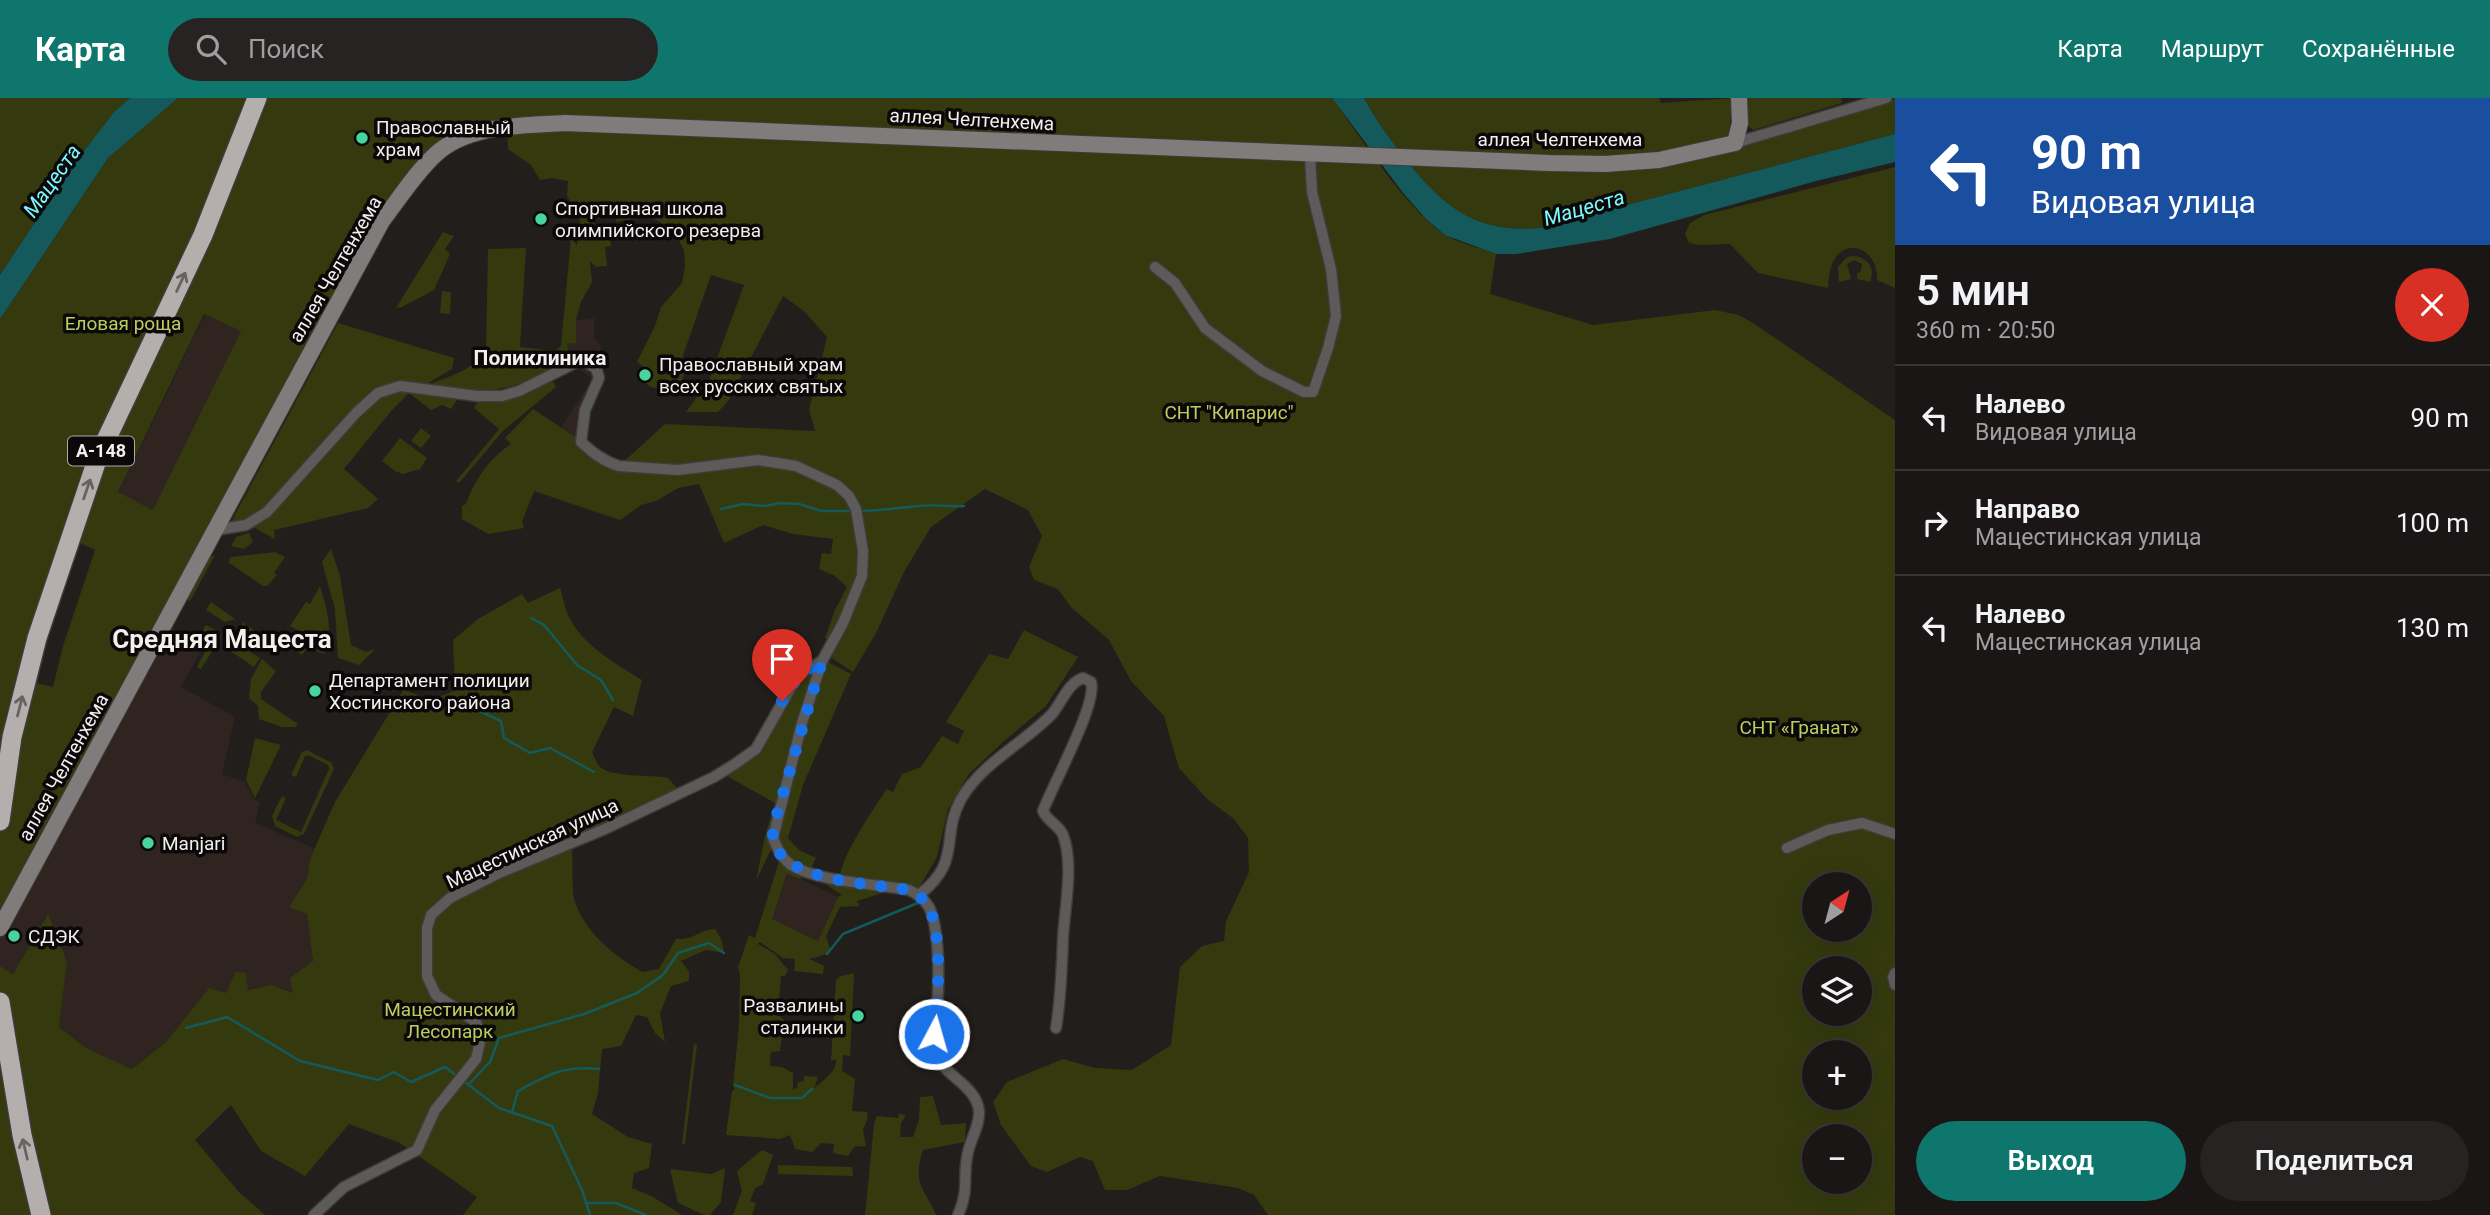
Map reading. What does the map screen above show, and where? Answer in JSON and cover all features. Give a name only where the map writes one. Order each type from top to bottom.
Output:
[{"type":"highway","name":"А-148","points":[[0,821],[12,737],[37,638],[98,457],[203,235],[257,98]]},
{"type":"highway","points":[[0,1002],[22,1135],[41,1215]]},
{"type":"main road","points":[[1735,143],[1740,123],[1739,98]]},
{"type":"main road","name":"аллея Челтенхема","points":[[0,928],[382,221],[408,186],[437,154],[471,134],[565,123],[1310,155],[1605,163],[1659,160],[1735,143]]},
{"type":"street","name":"аллея Челтенхема","points":[[1735,143],[1886,98]]},
{"type":"street","points":[[1155,267],[1175,283],[1205,328],[1262,371],[1304,392],[1313,392],[1336,316],[1331,270],[1312,192],[1310,155]]},
{"type":"street","name":"Мацестинская улица","points":[[216,530],[246,525],[267,512],[356,413],[378,393],[400,386],[477,396],[502,396],[519,391],[581,360],[596,368],[599,378],[585,410],[581,442],[603,459],[619,466],[678,470],[758,460],[796,466],[837,485],[849,496],[856,509],[863,551],[862,576],[843,623],[822,661],[772,838],[779,852],[790,864],[808,873],[909,890],[919,895]]},
{"type":"street","name":"Мацестинская улица","points":[[314,1215],[344,1187],[417,1150],[435,1110],[479,1051],[479,1031],[471,1018],[436,995],[430,984],[427,975],[427,928],[431,915],[450,898],[499,873],[605,829],[714,777],[735,764],[756,749],[797,677],[822,661]]},
{"type":"street","points":[[958,1215],[965,1199],[966,1159],[979,1121],[978,1106],[971,1093],[944,1069],[936,1057],[933,1045],[939,967],[932,915],[919,895],[928,888],[947,863],[954,817],[961,799],[971,785],[1052,714],[1074,683],[1083,678],[1091,682],[1093,687],[1064,768],[1043,811],[1045,817],[1061,830],[1064,838],[1068,882],[1062,984],[1056,1028]]},
{"type":"street","points":[[1787,848],[1828,830],[1862,823],[1895,834]]},
{"type":"street","points":[[1895,973],[1895,985]]},
{"type":"shaded area","points":[[205,314],[241,331],[154,510],[118,493]]},
{"type":"shaded area","points":[[594,318],[594,338],[601,346],[581,442],[561,427],[593,379],[573,366],[567,344],[576,343],[576,320]]},
{"type":"shaded area","points":[[165,624],[204,646],[181,687],[235,717],[222,774],[245,782],[255,800],[260,802],[255,823],[314,848],[307,879],[290,907],[307,914],[313,961],[290,978],[293,993],[271,985],[226,994],[209,988],[166,1042],[132,1069],[86,1048],[59,1027],[67,962],[47,915],[13,974],[0,966],[0,928]]},
{"type":"shaded area","points":[[788,873],[838,897],[818,941],[772,919]]},
{"type":"green space","points":[[0,98],[130,98],[114,112],[71,168],[0,275]]},
{"type":"green space","points":[[178,98],[1332,98],[1385,172],[1431,224],[1452,238],[1496,254],[1490,294],[1593,325],[1715,310],[1739,315],[1895,420],[1895,1215],[1268,1215],[1254,1195],[1238,1188],[1160,1176],[1127,1190],[1105,1190],[1093,1161],[1080,1157],[1047,1172],[1031,1166],[1001,1125],[993,1102],[1007,1082],[1063,1059],[1095,1068],[1132,1070],[1171,1045],[1180,967],[1202,946],[1224,941],[1226,921],[1249,872],[1248,838],[1234,819],[1207,799],[1179,768],[1164,716],[1131,681],[1109,640],[1071,607],[1058,589],[1034,580],[1029,567],[1042,536],[1028,510],[985,489],[931,527],[904,572],[876,633],[853,672],[830,657],[834,643],[825,638],[847,587],[835,576],[819,569],[822,553],[831,554],[833,539],[793,534],[763,525],[724,543],[699,484],[678,488],[656,501],[641,505],[620,520],[534,491],[522,522],[524,528],[488,534],[462,519],[462,506],[466,504],[478,478],[496,456],[511,444],[505,438],[533,409],[619,466],[665,424],[815,431],[809,410],[827,337],[804,311],[783,296],[729,400],[718,412],[686,412],[709,380],[744,285],[711,275],[680,364],[687,368],[676,394],[651,387],[645,383],[651,372],[637,362],[661,307],[682,283],[684,251],[676,233],[655,219],[641,217],[616,222],[617,213],[610,202],[590,215],[599,235],[610,237],[611,246],[605,247],[607,266],[596,267],[590,261],[592,282],[581,302],[576,320],[576,343],[567,344],[569,354],[546,372],[520,384],[493,389],[464,389],[451,409],[442,405],[431,410],[409,393],[344,469],[378,499],[368,508],[274,530],[275,539],[245,523],[230,524],[338,323],[454,358],[452,369],[420,388],[448,377],[473,364],[486,350],[488,249],[526,248],[520,347],[555,351],[561,346],[571,238],[577,245],[580,218],[567,196],[568,181],[551,178],[540,180],[531,165],[508,149],[507,128],[471,134],[407,186],[0,928],[0,319],[108,158]],"holes":[[[204,314],[241,331],[153,510],[118,492]],[[74,540],[95,550],[63,646],[53,687],[32,682]]]},
{"type":"green space","points":[[1364,98],[1659,98],[1661,103],[1733,98],[1728,143],[1895,98],[1895,134],[1540,228],[1517,229],[1478,221],[1447,203],[1404,157]]},
{"type":"green space","points":[[1743,98],[1841,98],[1842,103],[1753,130],[1747,125]]},
{"type":"green space","points":[[1895,167],[1895,288],[1877,280],[1873,261],[1862,250],[1854,248],[1840,253],[1830,270],[1828,288],[1758,273],[1730,244],[1689,243],[1685,234],[1690,223],[1704,215]]},
{"type":"green space","points":[[443,232],[454,236],[445,249],[450,254],[434,290],[396,308]]},
{"type":"green space","points":[[1851,256],[1862,258],[1869,263],[1872,272],[1870,282],[1857,279],[1862,264],[1854,260],[1847,264],[1851,279],[1839,282],[1838,267]]},
{"type":"green space","points":[[442,291],[451,292],[450,314],[440,313]]},
{"type":"green space","points":[[552,380],[556,387],[503,431],[459,483],[456,481],[499,429],[474,408],[479,400]]},
{"type":"green space","points":[[421,428],[431,436],[421,448],[411,441]]},
{"type":"green space","points":[[400,438],[427,458],[420,469],[403,474],[382,461]]},
{"type":"green space","points":[[249,533],[253,542],[244,549],[231,546],[236,537]]},
{"type":"green space","points":[[331,549],[340,576],[351,645],[366,652],[375,649],[359,665],[338,658],[335,609],[322,562]]},
{"type":"green space","points":[[275,552],[285,557],[274,573],[277,575],[267,586],[228,562],[231,557]]},
{"type":"green space","points":[[215,555],[190,601],[188,600],[209,557]]},
{"type":"green space","points":[[320,586],[328,620],[327,647],[324,654],[309,648],[311,642],[302,655],[296,651],[307,635],[290,626],[306,602],[310,604]]},
{"type":"green space","name":"Мацестинский Лесопарк","points":[[560,588],[568,615],[581,635],[600,652],[642,680],[633,716],[614,707],[592,752],[598,764],[613,773],[668,778],[687,794],[572,847],[573,891],[580,914],[602,943],[642,972],[659,969],[676,939],[715,929],[722,941],[724,953],[706,950],[681,961],[689,971],[689,981],[671,986],[660,1013],[665,1042],[655,1033],[647,1017],[636,1015],[621,1046],[602,1049],[598,1093],[592,1114],[628,1137],[652,1144],[649,1168],[634,1173],[632,1188],[682,1215],[463,1215],[477,1197],[400,1143],[349,1124],[305,1176],[261,1151],[231,1105],[195,1140],[239,1192],[265,1215],[0,1215],[0,966],[13,974],[48,914],[67,962],[59,1027],[86,1048],[132,1069],[166,1042],[209,988],[226,993],[236,972],[246,973],[248,990],[271,985],[293,993],[290,978],[313,961],[307,914],[289,907],[307,879],[310,859],[335,802],[404,689],[430,697],[455,690],[453,640],[478,619],[522,594],[528,603]]},
{"type":"green space","points":[[211,602],[235,619],[225,622],[206,610]]},
{"type":"green space","points":[[242,622],[265,638],[261,644],[243,632]]},
{"type":"green space","points":[[206,625],[219,632],[221,637],[201,669],[197,667],[207,648],[190,639],[193,633],[199,636]]},
{"type":"green space","points":[[1024,630],[1078,657],[1046,706],[969,774],[948,809],[937,857],[916,893],[899,888],[857,901],[860,906],[840,907],[826,936],[830,948],[827,954],[809,959],[824,966],[823,974],[794,971],[795,959],[783,958],[760,942],[758,944],[775,954],[788,970],[785,976],[781,976],[778,1015],[784,1020],[780,1051],[771,1052],[770,1066],[782,1067],[793,1073],[793,1089],[797,1088],[798,1082],[804,1081],[804,1076],[818,1077],[814,1088],[834,1068],[836,1059],[831,1061],[836,980],[854,973],[850,1056],[843,1055],[842,1071],[855,1079],[852,1111],[867,1112],[868,1118],[863,1130],[866,1146],[854,1147],[848,1156],[833,1153],[834,1144],[821,1143],[812,1152],[795,1149],[790,1135],[780,1139],[726,1135],[732,1091],[735,1090],[733,1085],[739,1026],[738,967],[749,935],[755,938],[781,855],[774,843],[756,881],[775,803],[725,775],[763,749],[791,685],[826,661],[851,674],[803,785],[788,838],[799,850],[816,858],[809,872],[840,878],[851,846],[887,789],[893,792],[902,774],[921,767],[942,736],[958,744],[964,731],[946,722],[989,654],[1008,659]],"holes":[[[809,873],[842,895],[838,897],[818,941],[772,919],[787,874],[800,879]]]},
{"type":"green space","points":[[233,641],[260,658],[254,667],[226,648]]},
{"type":"green space","points":[[262,659],[276,671],[261,692],[261,699],[298,724],[296,727],[282,727],[259,719],[258,706],[249,698],[251,679]]},
{"type":"green space","points":[[255,738],[281,745],[255,798],[246,780]]},
{"type":"green space","points":[[307,750],[332,763],[334,769],[304,834],[297,837],[275,826],[272,816],[282,796],[286,798],[276,820],[301,832],[329,769],[328,765],[308,755],[305,756],[296,777],[291,775],[302,752]]},
{"type":"green space","points":[[694,1044],[697,1045],[685,1144],[682,1144]]},
{"type":"green space","points":[[933,1096],[941,1125],[966,1123],[965,1142],[923,1150],[919,1178],[936,1215],[865,1215],[877,1116],[898,1118],[899,1113],[906,1116],[901,1123],[900,1137],[913,1137],[919,1120],[920,1097]]},
{"type":"green space","points":[[762,1150],[773,1155],[763,1184],[755,1188],[750,1201],[756,1203],[752,1215],[733,1215],[742,1191],[737,1171]]},
{"type":"green space","points":[[778,1165],[852,1167],[853,1176],[778,1174]]},
{"type":"green space","points":[[725,1168],[721,1202],[710,1215],[704,1215],[678,1203],[670,1169],[712,1174]]},
{"type":"water","points":[[130,98],[178,98],[108,158],[0,319],[0,275],[71,168],[114,112]]},
{"type":"water","points":[[1332,98],[1364,98],[1404,157],[1447,203],[1478,221],[1517,229],[1540,228],[1895,134],[1895,162],[1816,181],[1610,239],[1516,254],[1496,254],[1445,235],[1426,219]]},
{"type":"waterway","points":[[721,509],[743,504],[765,506],[780,503],[799,504],[821,511],[849,511]]},
{"type":"waterway","points":[[863,511],[924,505],[964,506]]},
{"type":"waterway","points":[[531,618],[544,625],[577,665],[601,680],[613,700]]},
{"type":"waterway","points":[[405,702],[434,708],[454,699],[501,721],[504,738],[530,753],[550,748],[594,772]]},
{"type":"waterway","points":[[827,954],[843,934],[920,902]]},
{"type":"waterway","points":[[469,1084],[490,1062],[499,1038],[584,1014],[637,993],[663,975],[678,953],[709,943],[724,953]]},
{"type":"waterway","points":[[186,1028],[227,1017],[300,1061],[378,1080],[394,1072],[411,1082],[445,1067],[457,1076]]},
{"type":"waterway","points":[[512,1112],[518,1091],[538,1080],[566,1070],[599,1069]]},
{"type":"waterway","points":[[462,1080],[499,1108],[552,1126],[582,1190],[590,1215]]},
{"type":"waterway","points":[[735,1085],[770,1098],[802,1098],[812,1089]]},
{"type":"waterway","points":[[586,1203],[616,1203],[646,1215]]},
{"type":"place","name":"Православный храм","points":[[362,138]]},
{"type":"place","name":"Спортивная школа олимпийского резерва","points":[[541,219]]},
{"type":"place","name":"Православный храм всех русских святых","points":[[645,375]]},
{"type":"place","name":"Департамент полиции Хостинского района","points":[[315,691]]},
{"type":"place","name":"Manjari","points":[[148,843]]},
{"type":"place","name":"СДЭК","points":[[14,936]]},
{"type":"place","name":"Развалины сталинки","points":[[858,1016]]},
{"type":"district","name":"Поликлиника","points":[[540,358]]},
{"type":"district","name":"Средняя Мацеста","points":[[222,639]]},
{"type":"route","points":[[782,701],[791,685],[804,671],[822,661],[772,838],[779,852],[790,864],[808,873],[909,890],[919,895],[928,905],[932,915],[939,967],[934,1034]]},
{"type":"water label","name":"Мацеста","points":[[52,181]]},
{"type":"water label","name":"Мацеста","points":[[1584,208]]},
{"type":"park label","name":"Еловая роща","points":[[123,323]]},
{"type":"park label","name":"СНТ \"Кипарис\"","points":[[1229,412]]},
{"type":"park label","name":"СНТ «Гранат»","points":[[1799,727]]}]
